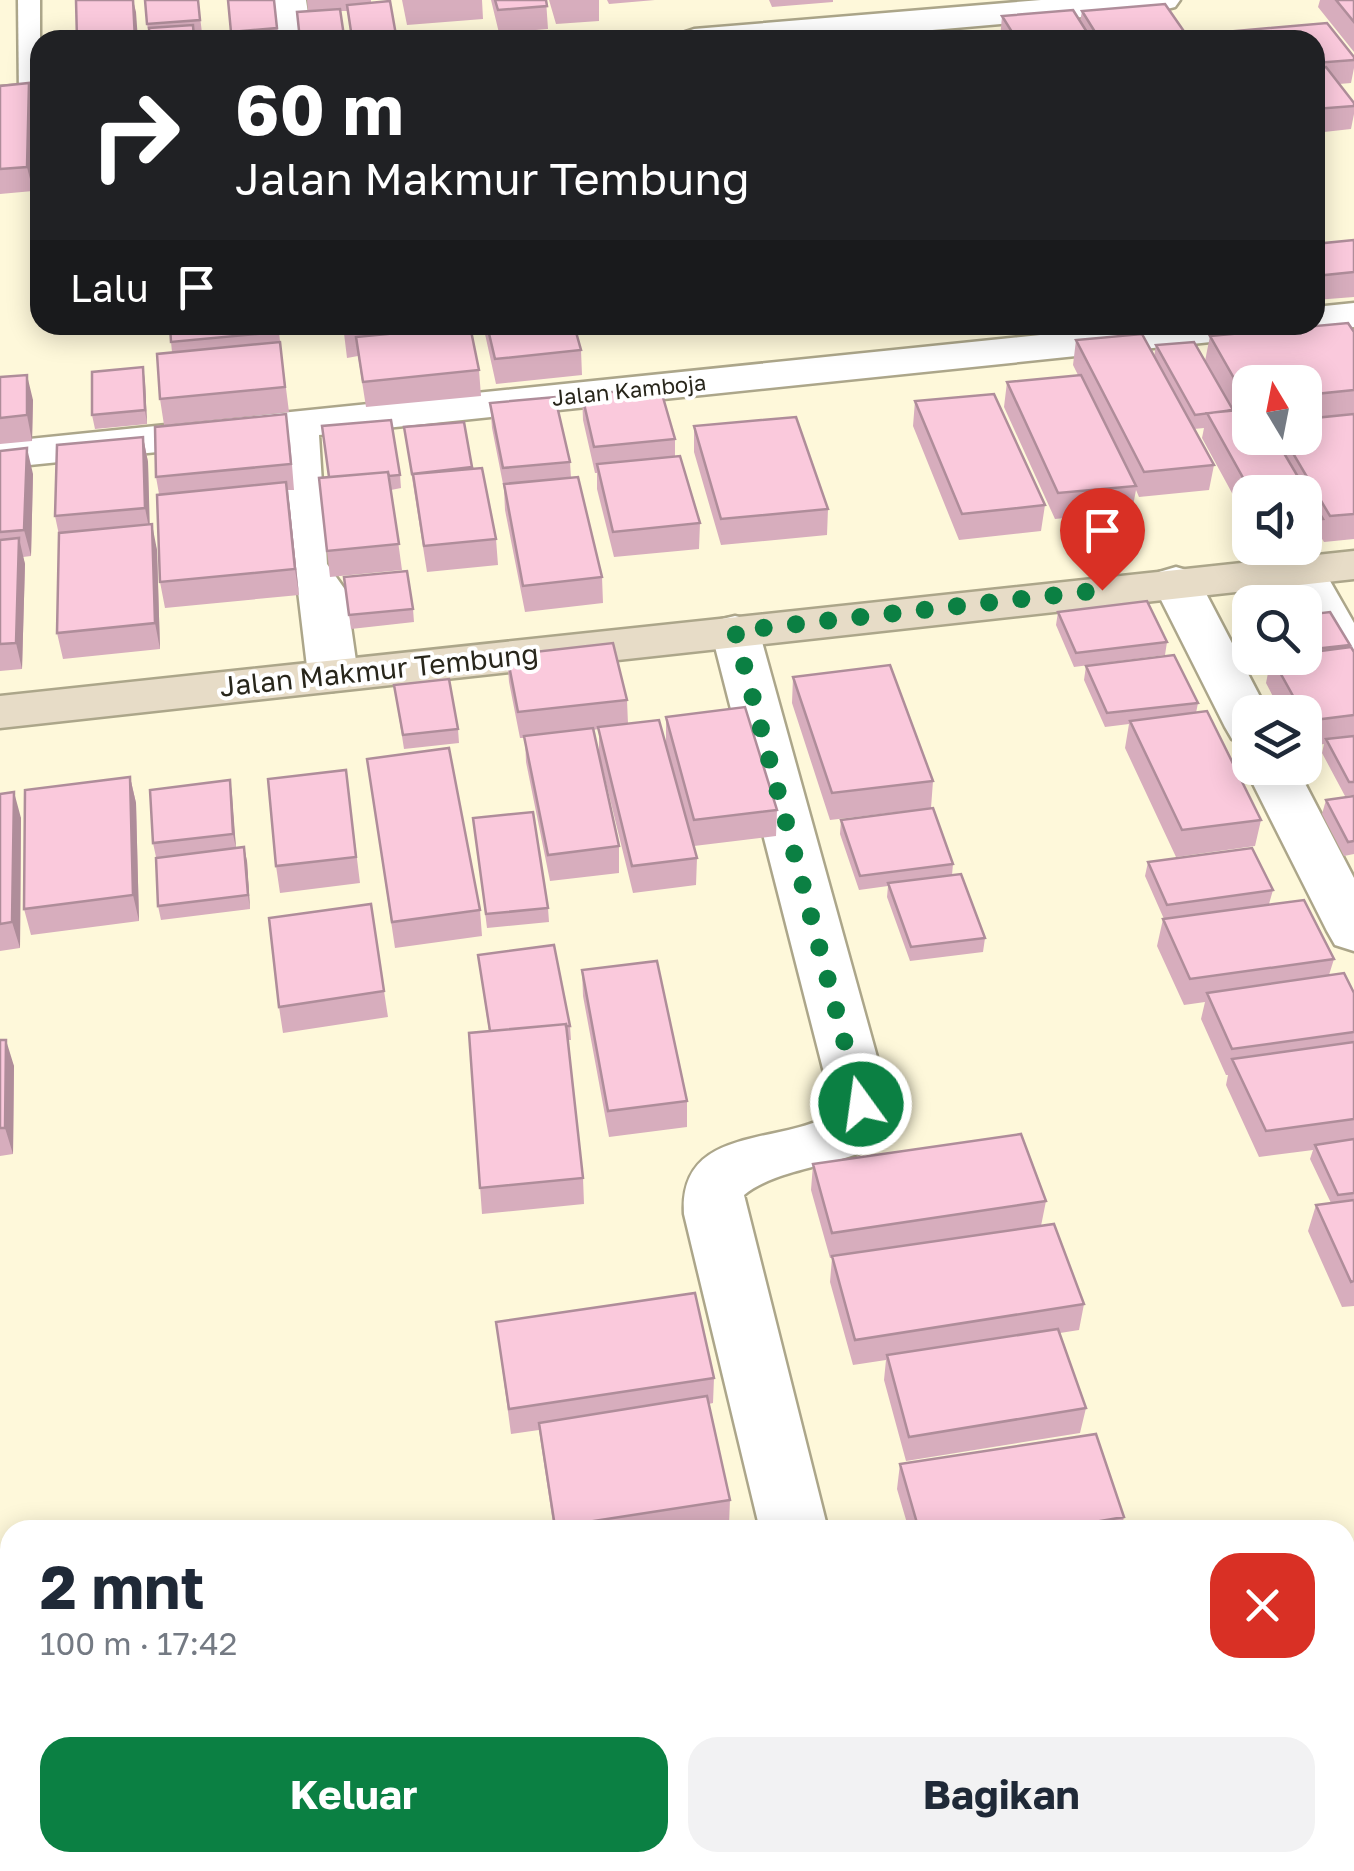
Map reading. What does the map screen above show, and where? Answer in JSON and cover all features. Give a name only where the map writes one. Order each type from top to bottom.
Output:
[{"type":"street","points":[[289,0],[293,30]]},
{"type":"street","points":[[959,29],[1163,0]]},
{"type":"street","points":[[1325,318],[1354,315]]},
{"type":"street","name":"Jalan Kamboja","points":[[0,456],[1161,335]]},
{"type":"street","points":[[296,424],[304,564],[322,592],[333,676]]},
{"type":"street","name":"Jalan Makmur Tembung","points":[[0,712],[1354,565]]},
{"type":"street","points":[[1302,570],[1354,668]]},
{"type":"street","points":[[1176,582],[1234,695]]},
{"type":"street","points":[[735,631],[861,1104],[856,1130],[836,1143],[744,1162],[713,1186],[716,1214],[792,1520]]},
{"type":"street","points":[[1280,785],[1354,931]]},
{"type":"lane","points":[[24,96],[29,0]]},
{"type":"building","points":[[76,0],[133,0],[134,30],[77,30]]},
{"type":"building","points":[[145,0],[198,0],[200,20],[147,24]]},
{"type":"building","points":[[228,0],[274,0],[277,28],[231,30]]},
{"type":"building","points":[[495,0],[546,0],[547,6],[498,10]]},
{"type":"building","points":[[1336,0],[1354,0],[1354,22]]},
{"type":"building","points":[[390,1],[395,30],[351,30],[347,5]]},
{"type":"building","points":[[1165,4],[1183,30],[1094,30],[1082,11]]},
{"type":"building","points":[[340,9],[343,30],[299,30],[297,12]]},
{"type":"building","points":[[1073,10],[1086,30],[1011,30],[1002,16]]},
{"type":"building","points":[[1327,23],[1354,60],[1325,62],[1325,30],[1247,30]]},
{"type":"building","points":[[193,25],[193,30],[149,30]]},
{"type":"building","points":[[1325,67],[1354,103],[1354,106],[1325,108]]},
{"type":"building","points":[[29,83],[27,167],[0,169],[0,86]]},
{"type":"building","points":[[1354,240],[1354,272],[1325,275],[1325,243]]},
{"type":"building","points":[[1348,323],[1354,332],[1354,390],[1322,393],[1322,365],[1232,365],[1232,375],[1210,336],[1221,335],[1325,335],[1325,325]]},
{"type":"building","points":[[171,335],[246,335],[171,342]]},
{"type":"building","points":[[472,335],[479,370],[363,382],[356,337]]},
{"type":"building","points":[[489,335],[577,335],[581,350],[495,359]]},
{"type":"building","points":[[1143,335],[1214,465],[1144,472],[1076,340]]},
{"type":"building","points":[[280,342],[285,387],[160,399],[157,354]]},
{"type":"building","points":[[1194,342],[1232,410],[1195,415],[1156,345]]},
{"type":"building","points":[[143,367],[145,410],[92,415],[92,372]]},
{"type":"building","points":[[27,375],[27,415],[0,418],[0,377]]},
{"type":"building","points":[[1081,375],[1136,486],[1058,493],[1007,382]]},
{"type":"building","points":[[660,387],[675,439],[594,447],[582,395]]},
{"type":"building","points":[[994,394],[1045,505],[962,514],[915,401]]},
{"type":"building","points":[[555,397],[570,462],[503,468],[490,403]]},
{"type":"building","points":[[1232,411],[1232,455],[1285,455],[1297,475],[1242,475],[1207,413]]},
{"type":"building","points":[[286,414],[291,464],[156,477],[155,427]]},
{"type":"building","points":[[1354,414],[1354,514],[1330,516],[1322,502],[1322,475],[1306,475],[1294,455],[1322,455],[1322,417]]},
{"type":"building","points":[[796,417],[828,509],[721,519],[694,426]]},
{"type":"building","points":[[391,420],[400,475],[389,476],[388,472],[329,477],[322,426]]},
{"type":"building","points":[[464,422],[472,467],[412,474],[404,427]]},
{"type":"building","points":[[143,437],[145,508],[55,516],[57,445]]},
{"type":"building","points":[[27,448],[24,530],[0,532],[0,451]]},
{"type":"building","points":[[680,456],[700,523],[613,532],[597,464]]},
{"type":"building","points":[[482,468],[496,539],[424,546],[413,474]]},
{"type":"building","points":[[388,472],[399,544],[327,551],[319,478]]},
{"type":"building","points":[[578,477],[602,577],[523,586],[504,484]]},
{"type":"building","points":[[286,482],[295,569],[160,582],[157,495]]},
{"type":"building","points":[[152,524],[155,623],[57,633],[59,533]]},
{"type":"building","points":[[19,538],[16,643],[0,644],[0,540]]},
{"type":"building","points":[[407,571],[413,609],[349,615],[344,577]]},
{"type":"building","points":[[1147,601],[1167,642],[1076,653],[1058,612]]},
{"type":"building","points":[[1330,612],[1350,645],[1322,648],[1322,613]]},
{"type":"building","points":[[613,643],[627,700],[518,712],[507,655]]},
{"type":"building","points":[[1351,647],[1354,652],[1354,715],[1322,719],[1322,695],[1293,695],[1281,675],[1322,675],[1322,651]]},
{"type":"building","points":[[1174,655],[1198,703],[1107,713],[1086,666]]},
{"type":"building","points":[[890,665],[933,781],[832,793],[793,677]]},
{"type":"building","points":[[449,679],[458,729],[403,735],[394,685]]},
{"type":"building","points":[[745,707],[777,810],[694,820],[666,717]]},
{"type":"building","points":[[1207,711],[1232,761],[1232,785],[1244,785],[1261,820],[1182,830],[1130,721]]},
{"type":"building","points":[[659,720],[697,858],[632,866],[598,727]]},
{"type":"building","points":[[593,728],[619,846],[548,855],[524,736]]},
{"type":"building","points":[[1354,736],[1354,782],[1349,782],[1326,739]]},
{"type":"building","points":[[449,748],[480,910],[392,922],[367,759]]},
{"type":"building","points":[[346,770],[356,857],[276,866],[268,779]]},
{"type":"building","points":[[130,777],[133,895],[24,909],[25,790]]},
{"type":"building","points":[[230,780],[233,834],[153,843],[150,790]]},
{"type":"building","points":[[14,792],[12,922],[0,924],[0,794]]},
{"type":"building","points":[[1354,796],[1354,841],[1348,842],[1326,800]]},
{"type":"building","points":[[933,808],[953,864],[860,876],[841,820]]},
{"type":"building","points":[[533,812],[548,908],[486,914],[473,818]]},
{"type":"building","points":[[244,847],[248,895],[158,906],[156,858]]},
{"type":"building","points":[[1252,848],[1273,890],[1167,905],[1148,862]]},
{"type":"building","points":[[961,874],[985,938],[911,947],[888,883]]},
{"type":"building","points":[[1304,900],[1334,959],[1190,979],[1163,919]]},
{"type":"building","points":[[371,904],[384,991],[279,1007],[269,918]]},
{"type":"building","points":[[554,945],[570,1026],[490,1031],[478,955]]},
{"type":"building","points":[[657,961],[687,1101],[608,1111],[582,970]]},
{"type":"building","points":[[1344,973],[1354,993],[1354,1032],[1232,1049],[1207,993]]},
{"type":"building","points":[[566,1024],[583,1178],[480,1188],[469,1033]]},
{"type":"building","points":[[0,1040],[6,1040],[5,1128],[0,1128]]},
{"type":"building","points":[[1354,1042],[1354,1119],[1266,1131],[1232,1059]]},
{"type":"building","points":[[1021,1134],[1046,1201],[832,1233],[813,1164]]},
{"type":"building","points":[[1354,1139],[1354,1193],[1338,1195],[1315,1145]]},
{"type":"building","points":[[1354,1200],[1354,1281],[1351,1282],[1316,1205]]},
{"type":"building","points":[[1054,1224],[1084,1304],[855,1340],[832,1256]]},
{"type":"building","points":[[695,1293],[714,1378],[509,1409],[496,1322]]},
{"type":"building","points":[[1058,1329],[1086,1408],[909,1437],[887,1355]]},
{"type":"building","points":[[707,1396],[730,1500],[600,1520],[554,1520],[539,1423]]},
{"type":"building","points":[[1096,1434],[1124,1517],[916,1520],[900,1464]]},
{"type":"route","points":[[861,1104],[735,631],[1102,590]]}]
